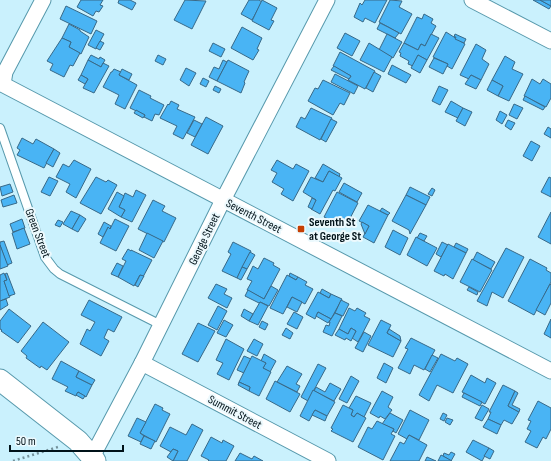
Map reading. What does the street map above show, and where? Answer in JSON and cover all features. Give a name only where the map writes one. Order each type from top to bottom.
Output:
[{"type":"street","points":[[1,87],[5,72],[42,0]]},
{"type":"street","name":"George Street","points":[[94,459],[223,200],[327,0]]},
{"type":"street","points":[[472,0],[551,41]]},
{"type":"street","name":"Seventh Street","points":[[1,87],[223,200],[551,371]]},
{"type":"street","name":"Summit Street","points":[[142,363],[328,461]]},
{"type":"street","points":[[0,380],[78,441],[94,459]]},
{"type":"lane","name":"Green Street","points":[[0,128],[45,257],[54,269],[60,274],[161,325]]},
{"type":"path","points":[[13,461],[78,441]]},
{"type":"building","points":[[81,0],[103,0],[100,5],[103,6],[99,12],[96,11],[93,16],[77,7]]},
{"type":"building","points":[[119,0],[130,0],[136,3],[132,10],[118,3]]},
{"type":"building","points":[[185,0],[206,1],[192,29],[174,20]]},
{"type":"building","points":[[249,0],[259,0],[262,2],[252,20],[241,14]]},
{"type":"building","points":[[262,0],[277,8],[271,20],[274,21],[269,30],[252,21]]},
{"type":"building","points":[[365,0],[387,0],[375,23],[365,18],[363,22],[354,17],[360,3],[362,5]]},
{"type":"building","points":[[390,0],[402,1],[399,7],[412,14],[401,34],[379,22]]},
{"type":"building","points":[[533,0],[540,0],[551,6],[549,9]]},
{"type":"building","points":[[540,0],[551,0],[551,6]]},
{"type":"building","points":[[66,6],[97,21],[91,34],[60,19]]},
{"type":"building","points":[[424,14],[433,19],[431,23],[436,26],[425,46],[421,44],[418,50],[404,43],[417,17],[422,19]]},
{"type":"building","points":[[380,23],[399,33],[395,38],[377,29]]},
{"type":"building","points":[[69,24],[89,37],[81,54],[69,47],[71,42],[62,38]]},
{"type":"building","points":[[242,27],[262,38],[257,49],[259,50],[253,60],[231,48]]},
{"type":"building","points":[[96,30],[104,34],[96,49],[88,45]]},
{"type":"building","points":[[446,32],[465,44],[452,69],[447,66],[448,64],[433,57]]},
{"type":"building","points":[[345,33],[360,41],[352,56],[337,48]]},
{"type":"building","points":[[387,34],[402,42],[393,58],[379,50]]},
{"type":"building","points":[[431,34],[439,38],[427,60],[418,55],[413,66],[408,64],[409,61],[400,56],[401,53],[399,52],[404,43],[418,50],[421,44],[425,46]]},
{"type":"building","points":[[455,34],[466,39],[464,43],[455,39]]},
{"type":"building","points":[[62,38],[71,42],[69,47],[80,53],[73,66],[70,65],[64,77],[50,70],[53,64],[47,61]]},
{"type":"building","points":[[100,41],[104,43],[100,50],[96,48]]},
{"type":"building","points":[[213,43],[225,49],[221,57],[209,51]]},
{"type":"building","points":[[369,43],[392,57],[384,72],[360,60]]},
{"type":"building","points":[[476,44],[486,50],[482,59],[489,64],[481,80],[471,75],[469,79],[460,75]]},
{"type":"building","points":[[340,52],[375,71],[365,89],[348,80],[351,76],[333,66]]},
{"type":"building","points":[[91,55],[105,60],[101,67],[88,60]]},
{"type":"building","points":[[158,55],[166,59],[163,65],[155,61]]},
{"type":"building","points":[[418,55],[427,60],[420,73],[411,68]]},
{"type":"building","points":[[505,56],[515,62],[512,69],[523,74],[509,101],[498,96],[503,86],[492,80]]},
{"type":"building","points":[[434,58],[448,64],[443,74],[429,67]]},
{"type":"building","points":[[88,60],[101,67],[103,63],[109,66],[94,93],[83,88],[88,79],[81,75]]},
{"type":"building","points":[[223,60],[227,62],[217,81],[209,77],[214,67],[219,69]]},
{"type":"building","points":[[228,60],[249,71],[241,93],[217,81]]},
{"type":"building","points":[[392,65],[411,75],[406,83],[388,74]]},
{"type":"building","points":[[334,66],[351,76],[349,79],[331,70]]},
{"type":"building","points":[[186,68],[196,73],[189,86],[180,80]]},
{"type":"building","points":[[114,69],[121,72],[119,75],[137,85],[125,109],[115,104],[119,95],[103,87]]},
{"type":"building","points":[[122,69],[132,74],[129,80],[119,75]]},
{"type":"building","points":[[374,72],[381,76],[373,92],[366,88]]},
{"type":"building","points":[[335,74],[358,86],[354,94],[331,82]]},
{"type":"building","points":[[81,75],[88,79],[85,84],[78,80]]},
{"type":"building","points":[[471,75],[481,80],[476,89],[465,84]]},
{"type":"building","points":[[203,78],[209,81],[206,87],[200,84]]},
{"type":"building","points":[[532,79],[540,84],[543,79],[551,84],[551,98],[546,107],[524,96]]},
{"type":"building","points":[[323,80],[350,93],[344,105],[340,103],[333,115],[308,101],[315,88],[318,89]]},
{"type":"building","points":[[492,80],[503,86],[498,96],[487,90]]},
{"type":"building","points":[[215,86],[221,89],[219,93],[213,90]]},
{"type":"building","points":[[439,86],[448,90],[440,105],[432,101]]},
{"type":"building","points":[[139,90],[151,96],[150,98],[164,105],[159,115],[155,114],[152,121],[144,117],[145,115],[130,108]]},
{"type":"building","points":[[525,96],[545,107],[543,110],[523,100]]},
{"type":"building","points":[[171,101],[179,105],[177,109],[195,117],[183,139],[173,134],[177,126],[160,118]]},
{"type":"building","points":[[451,101],[463,108],[458,118],[445,112]]},
{"type":"building","points":[[514,104],[523,108],[517,119],[509,115]]},
{"type":"building","points":[[311,108],[332,118],[320,140],[296,127],[301,117],[305,119]]},
{"type":"building","points":[[463,108],[472,112],[465,126],[456,121]]},
{"type":"building","points":[[136,110],[145,115],[143,118],[134,113]]},
{"type":"building","points":[[500,111],[507,115],[502,124],[496,120]]},
{"type":"building","points":[[206,117],[223,126],[208,154],[191,145]]},
{"type":"building","points":[[331,119],[337,122],[326,142],[321,139]]},
{"type":"building","points":[[194,120],[202,124],[195,137],[187,133]]},
{"type":"building","points":[[508,120],[515,123],[511,130],[505,126]]},
{"type":"building","points":[[548,127],[551,129],[551,138],[544,134]]},
{"type":"building","points":[[22,138],[33,144],[36,139],[54,149],[44,168],[17,155],[20,150],[17,148]]},
{"type":"building","points":[[531,141],[540,146],[532,161],[523,156]]},
{"type":"building","points":[[54,149],[60,153],[53,167],[46,163]]},
{"type":"building","points":[[74,160],[91,169],[76,198],[66,192],[70,184],[56,177],[63,164],[69,167]]},
{"type":"building","points":[[277,160],[293,169],[296,164],[309,171],[293,201],[281,194],[284,189],[272,182],[277,173],[271,170]]},
{"type":"building","points":[[323,164],[340,174],[339,177],[329,171],[323,182],[315,178]]},
{"type":"building","points":[[329,171],[342,178],[335,191],[333,190],[320,214],[311,209],[316,200],[303,192],[311,177],[323,182]]},
{"type":"building","points":[[49,177],[58,181],[50,196],[41,192]]},
{"type":"building","points":[[96,177],[106,182],[108,180],[117,185],[101,214],[80,203]]},
{"type":"building","points":[[549,177],[551,178],[551,197],[541,192]]},
{"type":"building","points":[[344,183],[362,193],[357,202],[339,192]]},
{"type":"building","points":[[10,184],[13,192],[2,196],[0,187]]},
{"type":"building","points":[[410,187],[430,197],[426,205],[406,195]]},
{"type":"building","points":[[432,188],[435,190],[432,196],[428,194]]},
{"type":"building","points":[[136,190],[146,195],[132,222],[121,217],[125,210],[119,207],[125,193],[133,197]]},
{"type":"building","points":[[117,192],[124,196],[119,207],[125,210],[121,217],[108,209]]},
{"type":"building","points":[[337,192],[358,203],[346,226],[335,220],[334,222],[324,217]]},
{"type":"building","points":[[14,195],[17,203],[3,207],[1,200]]},
{"type":"building","points":[[406,195],[426,205],[410,234],[409,230],[392,221]]},
{"type":"building","points":[[312,198],[316,200],[312,209],[308,207]]},
{"type":"building","points":[[153,200],[165,206],[162,211],[176,218],[164,242],[138,229]]},
{"type":"building","points":[[368,205],[388,215],[374,243],[363,237],[369,226],[359,221]]},
{"type":"building","points":[[382,208],[390,213],[388,215],[380,211]]},
{"type":"building","points":[[71,211],[80,215],[72,229],[63,224]]},
{"type":"building","points":[[551,212],[551,244],[538,237]]},
{"type":"building","points":[[80,215],[86,219],[78,232],[72,229]]},
{"type":"building","points":[[22,219],[25,228],[13,232],[10,224]]},
{"type":"building","points":[[115,219],[129,226],[116,251],[100,243],[108,227],[110,229]]},
{"type":"building","points":[[58,220],[63,222],[60,227],[55,225]]},
{"type":"building","points":[[104,222],[111,226],[110,229],[108,227],[103,237],[98,234]]},
{"type":"building","points":[[362,222],[369,226],[365,234],[361,224]]},
{"type":"building","points":[[24,228],[30,244],[17,249],[12,233]]},
{"type":"building","points":[[393,230],[408,238],[400,255],[385,247]]},
{"type":"building","points":[[147,233],[163,241],[154,258],[139,250]]},
{"type":"building","points":[[420,233],[427,236],[424,241],[417,238]]},
{"type":"building","points":[[416,237],[437,248],[427,266],[407,255]]},
{"type":"building","points":[[4,241],[12,263],[7,265],[0,245],[0,242]]},
{"type":"building","points":[[233,242],[251,251],[237,278],[222,271],[231,254],[228,252]]},
{"type":"building","points":[[442,242],[448,245],[441,257],[436,254]]},
{"type":"building","points":[[456,243],[468,249],[466,253],[454,247]]},
{"type":"building","points":[[448,244],[466,253],[453,279],[445,274],[444,276],[434,271]]},
{"type":"building","points":[[0,245],[8,266],[0,269]]},
{"type":"building","points":[[506,248],[524,257],[503,298],[492,292],[487,306],[477,301]]},
{"type":"building","points":[[128,249],[152,260],[143,277],[140,275],[134,286],[118,277],[126,261],[122,259]]},
{"type":"building","points":[[250,252],[255,255],[247,269],[242,267]]},
{"type":"building","points":[[477,252],[495,262],[491,269],[473,260]]},
{"type":"building","points":[[264,258],[274,263],[273,265],[280,269],[264,299],[247,290],[252,281],[247,279],[253,266],[258,269]]},
{"type":"building","points":[[472,259],[492,270],[480,292],[460,282]]},
{"type":"building","points":[[530,259],[547,268],[546,270],[551,273],[551,282],[534,315],[508,301]]},
{"type":"building","points":[[117,263],[123,266],[118,277],[111,274]]},
{"type":"building","points":[[242,267],[247,269],[241,280],[237,278]]},
{"type":"building","points":[[4,273],[7,280],[4,281],[10,297],[0,301],[0,275]]},
{"type":"building","points":[[7,273],[15,294],[9,296],[4,281],[7,280],[5,274]]},
{"type":"building","points":[[290,273],[298,277],[296,280],[289,276]]},
{"type":"building","points":[[140,275],[144,276],[138,287],[135,285]]},
{"type":"building","points":[[287,275],[296,280],[298,277],[307,282],[305,285],[313,289],[305,304],[292,297],[283,314],[270,308]]},
{"type":"building","points":[[216,284],[227,289],[224,294],[232,298],[227,308],[208,298]]},
{"type":"building","points":[[550,284],[551,303],[545,315],[536,310]]},
{"type":"building","points":[[271,286],[278,290],[269,306],[245,296],[248,290],[264,299]]},
{"type":"building","points":[[469,287],[478,292],[477,295],[467,290]]},
{"type":"building","points":[[322,289],[331,294],[329,298],[320,293]]},
{"type":"building","points":[[318,292],[329,298],[331,294],[342,299],[331,319],[318,312],[315,319],[306,314]]},
{"type":"building","points":[[292,297],[302,302],[297,312],[287,307]]},
{"type":"building","points":[[6,299],[8,305],[0,310],[0,301]]},
{"type":"building","points":[[89,300],[122,317],[114,332],[108,329],[104,338],[109,341],[101,356],[80,344],[87,329],[90,331],[95,322],[81,315]]},
{"type":"building","points":[[341,300],[349,304],[343,316],[335,313]]},
{"type":"building","points":[[260,302],[268,306],[258,325],[249,321]]},
{"type":"building","points":[[218,306],[227,311],[217,330],[208,325]]},
{"type":"building","points":[[349,308],[355,311],[357,308],[366,313],[364,316],[370,319],[358,342],[352,338],[356,331],[351,328],[348,334],[339,329]]},
{"type":"building","points":[[9,309],[31,326],[18,343],[0,329],[0,321]]},
{"type":"building","points":[[244,309],[253,314],[249,321],[241,316]]},
{"type":"building","points":[[294,312],[303,317],[297,329],[287,324]]},
{"type":"building","points":[[318,312],[331,319],[328,323],[316,316]]},
{"type":"building","points":[[335,313],[342,316],[332,336],[323,332],[326,325],[329,326],[329,322]]},
{"type":"building","points":[[551,319],[551,338],[544,334]]},
{"type":"building","points":[[224,320],[233,325],[226,337],[217,333]]},
{"type":"building","points":[[381,320],[391,325],[387,333],[401,341],[393,357],[368,345]]},
{"type":"building","points":[[262,321],[268,324],[265,330],[259,327]]},
{"type":"building","points":[[43,322],[69,342],[47,370],[41,366],[40,368],[26,358],[27,356],[21,351]]},
{"type":"building","points":[[198,323],[215,331],[198,362],[182,354]]},
{"type":"building","points":[[286,328],[293,333],[290,339],[282,335]]},
{"type":"building","points":[[351,328],[356,331],[351,341],[335,335],[339,329],[348,334]]},
{"type":"building","points":[[389,329],[400,336],[401,341],[387,333]]},
{"type":"building","points":[[364,332],[371,336],[363,352],[355,348]]},
{"type":"building","points":[[411,338],[435,350],[424,370],[414,365],[410,374],[398,368],[408,349],[405,348]]},
{"type":"building","points":[[226,339],[244,349],[229,380],[217,374],[223,363],[216,360]]},
{"type":"building","points":[[254,339],[263,344],[257,356],[247,351]]},
{"type":"building","points":[[264,354],[276,361],[270,372],[263,368],[266,363],[261,361]]},
{"type":"building","points":[[441,354],[455,361],[457,358],[468,364],[453,393],[437,385],[429,401],[419,395]]},
{"type":"building","points":[[432,355],[438,358],[430,372],[425,369]]},
{"type":"building","points":[[244,356],[251,359],[244,373],[237,370]]},
{"type":"building","points":[[252,356],[266,363],[263,368],[271,372],[259,396],[249,391],[250,387],[239,382]]},
{"type":"building","points":[[61,361],[79,371],[76,377],[92,385],[86,397],[78,392],[76,396],[65,391],[68,387],[52,379]]},
{"type":"building","points":[[384,363],[393,368],[386,383],[377,378]]},
{"type":"building","points":[[318,364],[326,368],[308,401],[301,397]]},
{"type":"building","points":[[287,366],[302,374],[296,384],[300,386],[297,392],[277,382]]},
{"type":"building","points":[[79,371],[95,380],[92,385],[76,377]]},
{"type":"building","points":[[471,375],[485,383],[487,378],[496,383],[485,404],[462,392]]},
{"type":"building","points":[[351,376],[359,381],[347,403],[339,399]]},
{"type":"building","points":[[275,381],[300,394],[290,412],[266,399]]},
{"type":"building","points":[[239,382],[250,387],[249,391],[238,385]]},
{"type":"building","points":[[330,383],[341,389],[334,401],[314,391],[316,387],[325,392]]},
{"type":"building","points":[[503,385],[515,391],[508,406],[519,412],[512,424],[504,420],[501,425],[488,419],[491,412],[489,412]]},
{"type":"building","points":[[313,390],[335,402],[327,416],[315,410],[309,421],[300,416]]},
{"type":"building","points":[[382,391],[393,397],[388,407],[392,410],[385,419],[380,416],[379,418],[370,413]]},
{"type":"building","points":[[515,391],[518,393],[512,405],[520,409],[519,412],[508,406]]},
{"type":"building","points":[[78,392],[85,396],[83,399],[76,395]]},
{"type":"building","points":[[464,393],[482,402],[480,406],[462,397]]},
{"type":"building","points":[[356,396],[371,403],[364,417],[357,413],[354,417],[351,415],[353,410],[349,408]]},
{"type":"building","points":[[538,401],[551,408],[551,429],[546,439],[543,437],[537,448],[525,442],[531,431],[527,429],[531,421],[528,420]]},
{"type":"building","points":[[155,404],[170,414],[156,442],[140,433]]},
{"type":"building","points":[[343,405],[353,410],[351,415],[354,417],[357,413],[366,418],[353,442],[331,431],[333,429],[331,428]]},
{"type":"building","points":[[482,405],[489,409],[482,421],[475,418]]},
{"type":"building","points":[[315,410],[327,416],[325,421],[312,415]]},
{"type":"building","points":[[410,410],[429,420],[419,440],[409,435],[407,439],[398,434]]},
{"type":"building","points":[[390,413],[403,420],[396,433],[393,431],[394,429],[382,424]]},
{"type":"building","points":[[443,413],[447,415],[444,421],[440,419]]},
{"type":"building","points":[[137,418],[146,422],[140,433],[144,436],[141,442],[128,436]]},
{"type":"building","points":[[447,418],[453,420],[450,425],[445,422]]},
{"type":"building","points":[[488,419],[501,425],[497,434],[483,427]]},
{"type":"building","points":[[377,421],[394,429],[391,434],[395,436],[383,460],[358,447],[368,427],[372,429]]},
{"type":"building","points":[[192,424],[203,430],[187,461],[173,461],[178,451],[173,449],[171,452],[160,446],[170,427],[186,435]]},
{"type":"building","points":[[409,435],[427,445],[419,461],[390,461],[400,442],[404,444]]},
{"type":"building","points":[[144,436],[155,441],[151,449],[140,444]]},
{"type":"building","points":[[211,437],[222,443],[223,440],[234,446],[226,461],[208,461],[209,460],[201,456]]},
{"type":"building","points":[[473,440],[489,448],[482,461],[466,452]]},
{"type":"building","points":[[489,448],[494,451],[490,459],[484,456]]},
{"type":"building","points":[[173,449],[178,451],[173,461],[167,457]]},
{"type":"building","points":[[451,452],[455,454],[451,461],[443,456],[444,453],[449,455]]},
{"type":"building","points":[[240,453],[252,459],[254,456],[263,461],[235,461]]},
{"type":"building","points":[[441,455],[443,456],[452,461],[438,461]]},
{"type":"building","points":[[427,457],[436,461],[425,461]]},
{"type":"place","name":"Seventh St at George St","points":[[301,229]]}]
